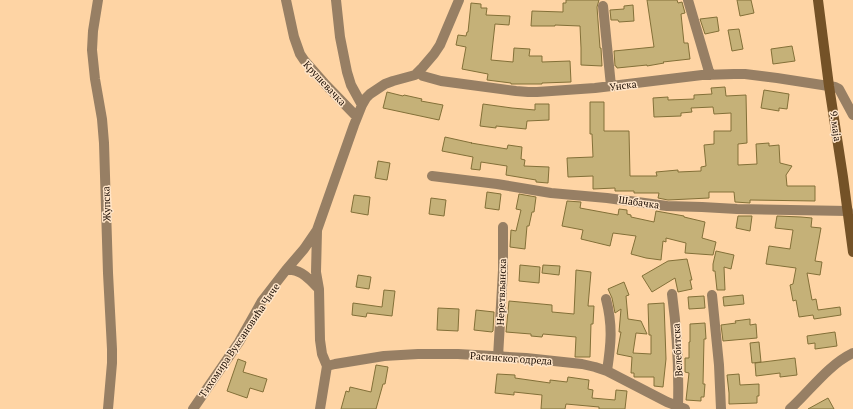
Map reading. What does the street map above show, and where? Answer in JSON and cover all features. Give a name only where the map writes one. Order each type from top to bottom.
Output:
[{"type":"main road","name":"9. маја","points":[[818,0],[853,252]]},
{"type":"street","name":"Жупска","points":[[98,0],[93,31],[92,50],[104,142],[112,349],[108,409]]},
{"type":"street","name":"Крушевачка","points":[[286,0],[294,37],[300,54],[321,80],[358,117]]},
{"type":"street","points":[[336,0],[340,37],[347,72],[354,92],[362,106]]},
{"type":"street","name":"Тихомира Вуксановића Чиче","points":[[193,409],[239,342],[262,301],[304,249],[317,230],[362,106],[370,94],[377,89],[393,81],[411,76],[418,72],[440,45],[459,0]]},
{"type":"street","points":[[688,0],[710,75]]},
{"type":"street","points":[[604,6],[611,86]]},
{"type":"street","name":"Унска","points":[[418,72],[423,76],[441,81],[516,91],[537,92],[595,88],[710,75],[745,74],[829,86]]},
{"type":"street","points":[[829,86],[839,89],[853,115]]},
{"type":"street","name":"Шабачка","points":[[432,176],[498,184],[551,193],[607,198],[667,206],[848,211]]},
{"type":"street","name":"Неретвљанска","points":[[498,357],[503,270],[503,227]]},
{"type":"street","points":[[317,230],[316,272],[319,289],[320,340],[322,354],[328,366],[320,409]]},
{"type":"street","points":[[286,270],[294,270],[301,273],[319,289]]},
{"type":"street","name":"Велебитска","points":[[672,294],[677,334],[679,386],[682,408]]},
{"type":"street","points":[[712,295],[722,409]]},
{"type":"street","points":[[606,299],[611,319],[607,371]]},
{"type":"street","points":[[790,409],[841,360],[853,353]]},
{"type":"street","name":"Расинског одреда","points":[[328,366],[403,354],[458,354],[526,358],[582,364],[607,371],[667,402],[682,408]]},
{"type":"building","points":[[566,0],[599,0],[597,7],[602,66],[581,65],[580,26],[531,26],[532,11],[563,12],[563,3],[566,3]]},
{"type":"building","points":[[647,0],[677,0],[678,3],[682,2],[685,13],[681,14],[684,43],[688,43],[690,59],[663,62],[664,63],[647,66],[617,68],[615,66],[614,51],[654,47]]},
{"type":"building","points":[[737,0],[751,0],[754,13],[740,16]]},
{"type":"building","points":[[471,3],[481,4],[481,8],[487,8],[486,15],[510,16],[509,25],[495,24],[491,60],[513,62],[514,48],[530,49],[529,56],[542,56],[542,62],[570,61],[571,82],[511,84],[487,80],[488,74],[462,69],[466,47],[456,45],[458,35],[466,36],[468,32]]},
{"type":"building","points":[[633,5],[634,21],[619,22],[618,20],[611,20],[610,10],[624,9],[624,6]]},
{"type":"building","points":[[717,17],[719,31],[705,34],[700,19]]},
{"type":"building","points":[[739,29],[743,49],[732,51],[728,30]]},
{"type":"building","points":[[792,46],[795,61],[773,64],[771,49]]},
{"type":"building","points":[[725,87],[726,96],[746,95],[747,143],[738,144],[738,165],[757,164],[756,144],[769,143],[769,146],[779,145],[780,163],[792,166],[786,175],[787,186],[815,186],[815,201],[750,200],[750,203],[735,202],[734,192],[709,192],[709,198],[668,200],[658,198],[659,193],[615,191],[615,188],[593,189],[593,176],[568,177],[567,158],[593,157],[592,134],[590,134],[590,102],[604,102],[604,131],[629,131],[630,176],[657,176],[656,172],[678,170],[678,172],[701,171],[701,167],[706,166],[704,145],[714,144],[714,131],[731,131],[731,113],[714,114],[713,107],[691,108],[692,112],[681,113],[681,116],[654,117],[653,98],[668,97],[668,100],[694,99],[694,95],[712,94],[711,88]]},
{"type":"building","points":[[764,90],[789,94],[787,109],[779,108],[779,111],[761,108]]},
{"type":"building","points":[[387,92],[443,105],[439,120],[383,108]]},
{"type":"building","points":[[483,104],[535,110],[535,104],[549,104],[549,120],[527,121],[526,129],[480,126]]},
{"type":"building","points":[[445,137],[507,149],[508,145],[522,147],[521,159],[525,160],[524,166],[549,167],[548,183],[536,182],[536,180],[506,175],[507,166],[481,162],[480,170],[471,169],[473,157],[442,151]]},
{"type":"building","points":[[378,161],[390,163],[387,180],[375,178]]},
{"type":"building","points":[[487,192],[501,194],[499,210],[485,208]]},
{"type":"building","points":[[519,194],[536,197],[534,212],[532,212],[529,226],[527,226],[525,249],[510,247],[511,230],[516,231],[521,210],[516,209]]},
{"type":"building","points":[[354,195],[370,197],[368,215],[351,212]]},
{"type":"building","points":[[431,198],[446,200],[444,216],[429,214]]},
{"type":"building","points":[[567,201],[581,202],[580,208],[618,215],[619,209],[627,210],[627,214],[631,215],[631,217],[654,222],[656,211],[684,216],[705,222],[702,238],[716,242],[713,255],[685,253],[686,243],[666,238],[666,242],[663,241],[661,260],[631,254],[636,236],[613,233],[610,246],[581,239],[583,230],[562,226]]},
{"type":"building","points":[[738,216],[752,216],[750,231],[736,228]]},
{"type":"building","points":[[777,216],[812,218],[811,227],[821,228],[815,261],[822,262],[820,275],[807,273],[812,300],[816,299],[818,310],[840,307],[841,315],[814,319],[813,315],[799,317],[796,300],[793,301],[790,285],[793,284],[796,268],[766,264],[769,246],[790,249],[793,230],[775,228]]},
{"type":"building","points":[[716,251],[734,255],[731,269],[724,267],[725,290],[717,290],[715,271],[713,271]]},
{"type":"building","points":[[687,259],[692,280],[690,280],[692,289],[678,292],[675,278],[652,292],[642,276],[668,261]]},
{"type":"building","points":[[520,265],[540,267],[539,283],[519,281]]},
{"type":"building","points":[[543,265],[560,266],[559,275],[542,273]]},
{"type":"building","points":[[576,270],[591,272],[588,306],[594,306],[593,324],[591,324],[590,357],[575,357],[576,337],[543,334],[542,337],[531,336],[531,334],[506,332],[509,301],[552,305],[552,312],[574,314]]},
{"type":"building","points":[[358,275],[371,277],[369,289],[356,287]]},
{"type":"building","points":[[624,282],[629,295],[626,296],[628,319],[641,321],[647,334],[636,333],[633,353],[651,354],[648,304],[664,303],[666,359],[663,387],[654,386],[654,377],[634,377],[634,373],[631,373],[632,357],[617,354],[621,332],[619,332],[621,309],[615,313],[612,298],[608,289]]},
{"type":"building","points":[[384,290],[395,291],[392,316],[367,313],[366,317],[352,315],[353,303],[382,307]]},
{"type":"building","points":[[743,295],[744,304],[724,306],[723,297]]},
{"type":"building","points":[[704,296],[705,308],[689,309],[688,297]]},
{"type":"building","points":[[438,308],[459,309],[458,331],[437,330]]},
{"type":"building","points":[[476,310],[494,312],[492,332],[474,330]]},
{"type":"building","points":[[750,319],[750,325],[756,324],[757,338],[723,341],[721,325]]},
{"type":"building","points":[[705,323],[706,339],[704,339],[704,397],[701,397],[701,401],[686,400],[689,373],[685,372],[685,358],[689,358],[690,324]]},
{"type":"building","points":[[835,332],[837,346],[815,349],[815,343],[808,344],[807,336]]},
{"type":"building","points":[[759,342],[761,362],[752,363],[750,343]]},
{"type":"building","points":[[795,358],[797,375],[780,377],[780,373],[756,376],[755,363]]},
{"type":"building","points":[[238,359],[246,362],[243,372],[267,379],[263,392],[250,388],[247,398],[227,391]]},
{"type":"building","points":[[376,365],[388,367],[385,384],[383,384],[376,409],[341,409],[346,391],[349,392],[350,387],[371,392]]},
{"type":"building","points":[[497,374],[515,375],[515,378],[550,383],[550,380],[567,382],[568,377],[589,380],[588,389],[593,390],[592,398],[615,400],[616,390],[627,391],[625,409],[599,409],[599,407],[566,404],[565,409],[541,409],[542,395],[514,392],[514,395],[495,393]]},
{"type":"building","points":[[739,374],[740,385],[759,384],[759,396],[757,396],[757,403],[729,404],[727,375]]},
{"type":"building","points":[[828,398],[834,409],[808,409]]}]
